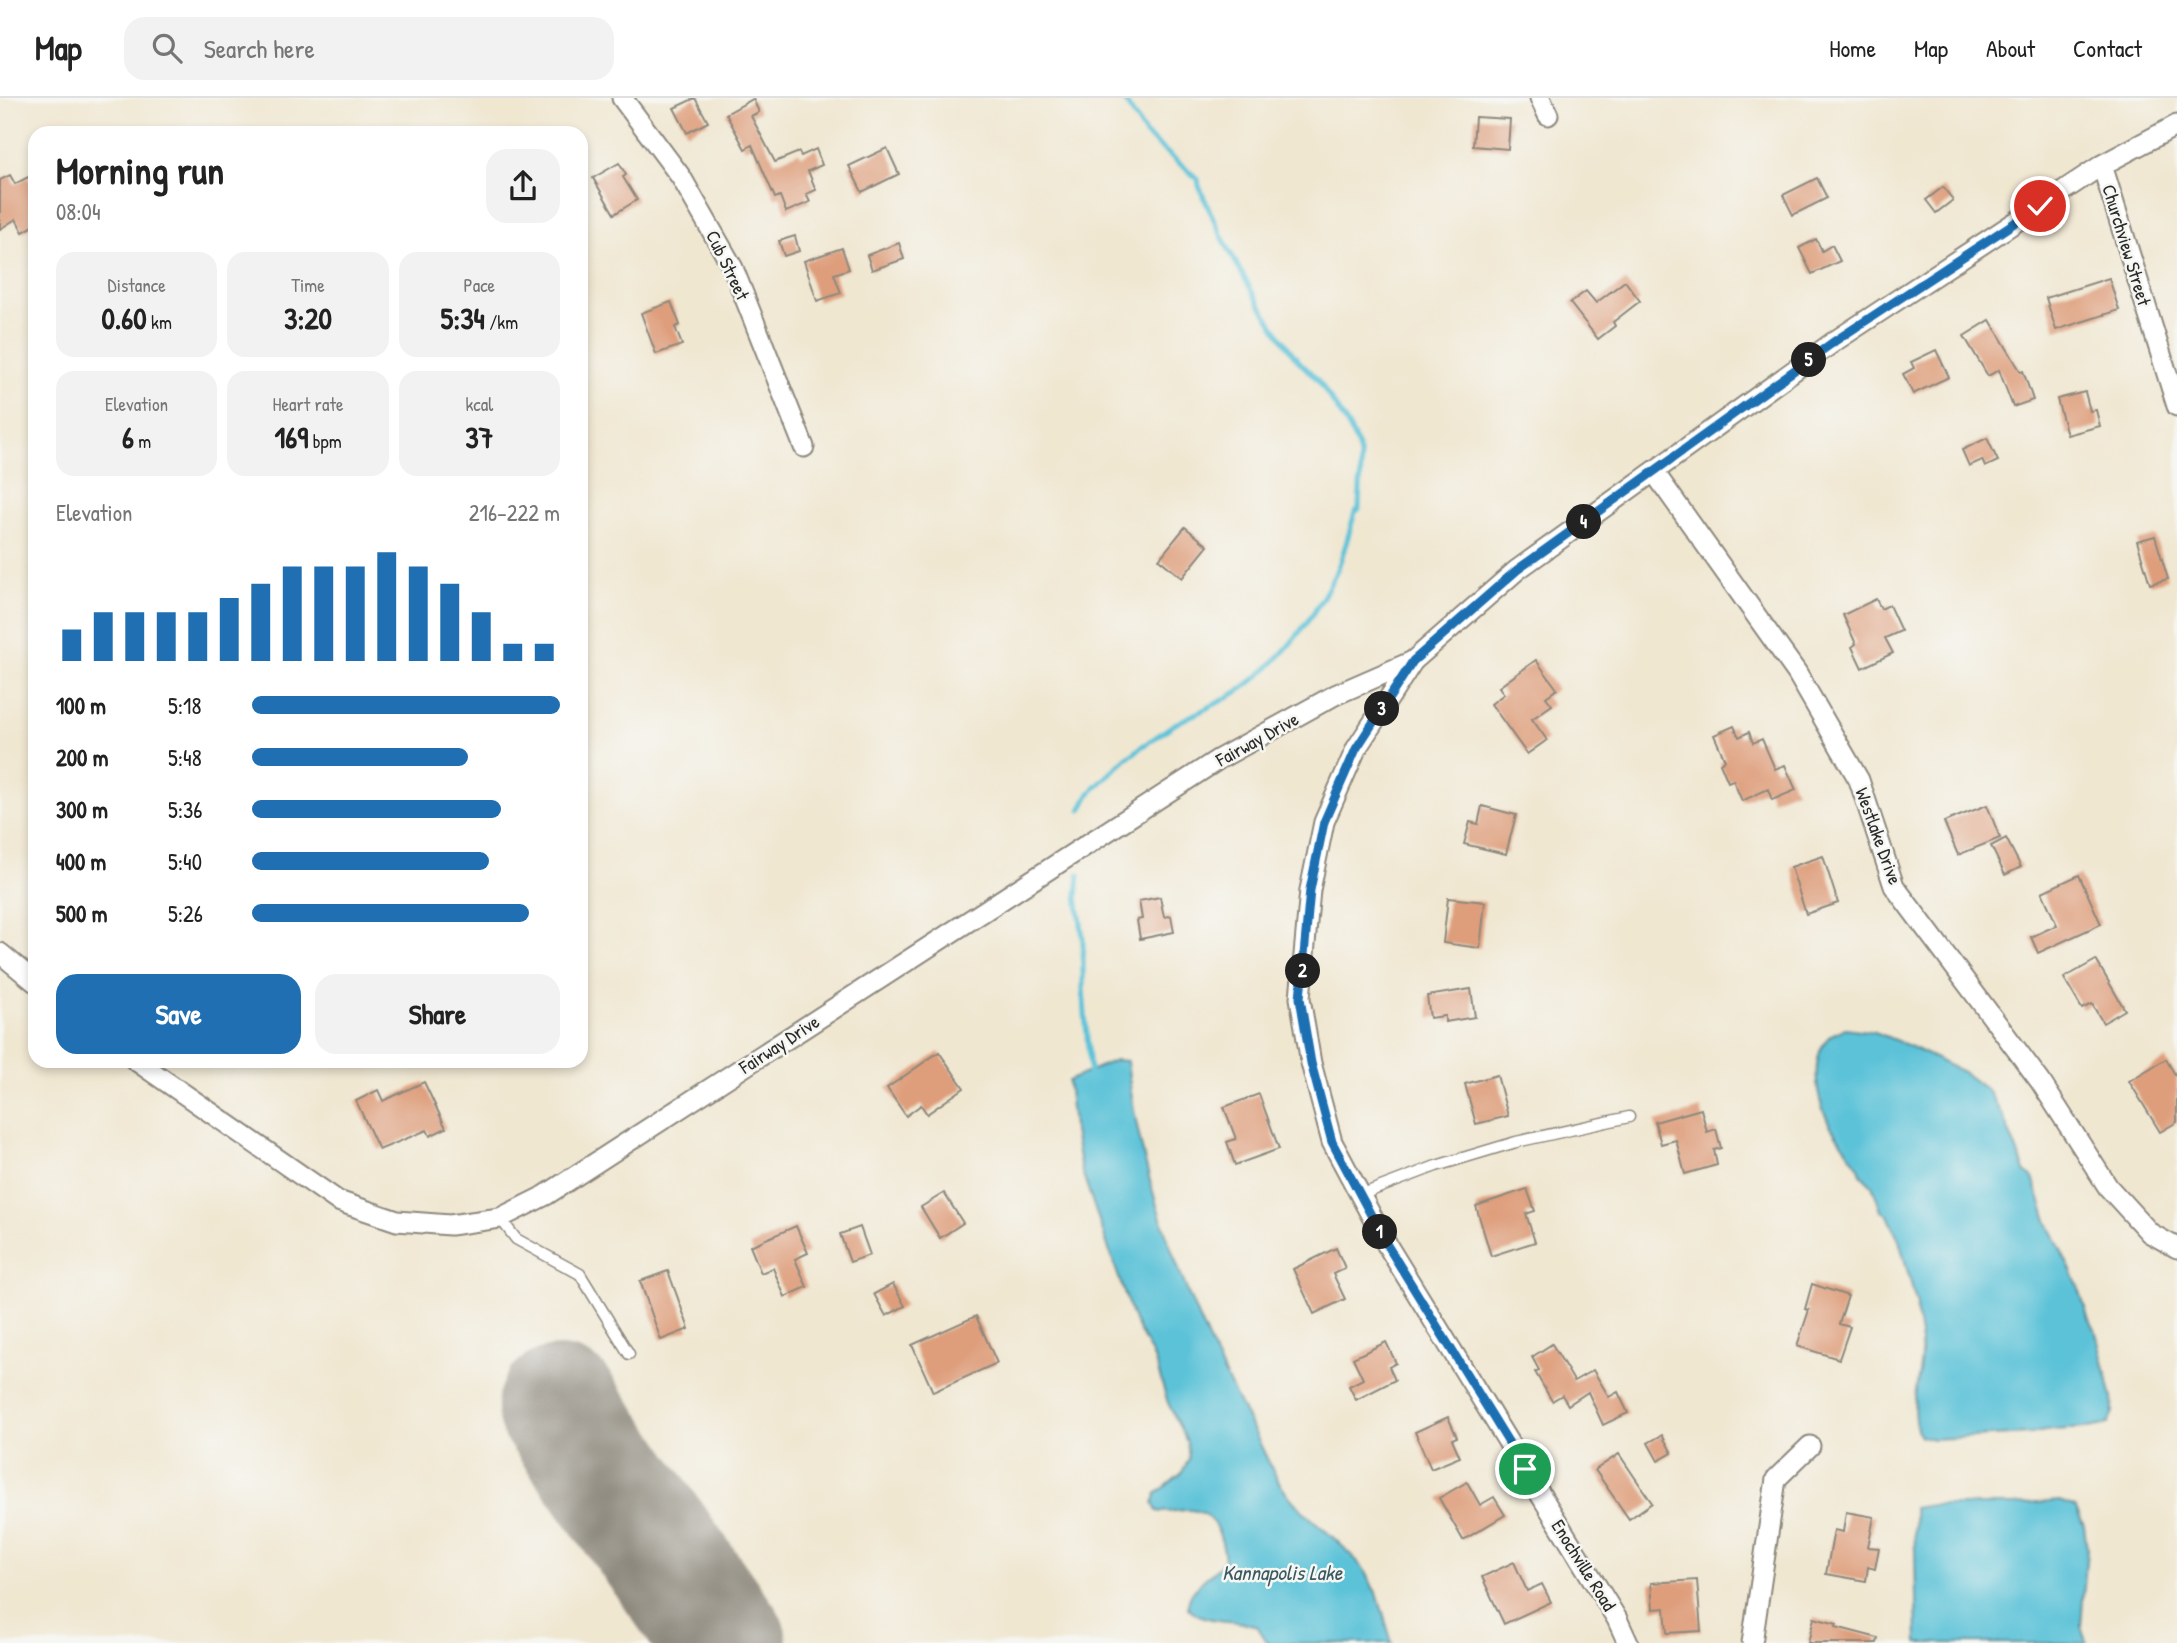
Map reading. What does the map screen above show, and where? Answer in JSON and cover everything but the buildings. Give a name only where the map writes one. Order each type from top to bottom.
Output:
[{"type":"street","name":"Cub Street","points":[[622,98],[681,177],[733,268],[804,447]]},
{"type":"street","name":"Enochville Road","points":[[1628,1643],[1617,1619],[1387,1245],[1332,1142],[1311,1063],[1300,998],[1310,890],[1324,822],[1356,749],[1413,661],[1517,570],[1835,341],[2102,165],[2177,125]]},
{"type":"street","name":"Churchview Street","points":[[2102,165],[2177,406]]},
{"type":"street","name":"Westlake Drive","points":[[1654,472],[1797,673],[1859,780],[1894,886],[2040,1081],[2108,1187],[2150,1233],[2177,1248]]},
{"type":"street","name":"Fairway Drive","points":[[147,1068],[338,1201],[397,1221],[450,1225],[500,1218],[546,1195],[1219,759],[1335,695],[1413,661]]},
{"type":"street","points":[[0,953],[28,976]]},
{"type":"street","points":[[1752,1643],[1776,1479],[1810,1446]]},
{"type":"lane","points":[[1360,1195],[1436,1166],[1516,1142],[1629,1117]]},
{"type":"lane","points":[[500,1218],[516,1239],[580,1274],[629,1354]]},
{"type":"water","points":[[1845,1028],[1875,1032],[1907,1045],[1963,1072],[1989,1092],[2003,1117],[2026,1173],[2033,1178],[2048,1223],[2078,1285],[2088,1317],[2095,1329],[2112,1398],[2113,1412],[2108,1424],[2031,1434],[1933,1439],[1920,1436],[1914,1406],[1921,1348],[1917,1305],[1899,1240],[1888,1215],[1881,1210],[1872,1185],[1861,1174],[1839,1139],[1820,1101],[1817,1077],[1819,1054],[1830,1036]]},
{"type":"water","name":"Kannapolis Lake","points":[[1115,1060],[1127,1061],[1134,1109],[1156,1203],[1171,1249],[1208,1339],[1282,1487],[1342,1545],[1367,1574],[1377,1593],[1392,1643],[1268,1643],[1257,1626],[1203,1617],[1188,1608],[1196,1588],[1225,1560],[1222,1543],[1212,1521],[1206,1515],[1190,1510],[1157,1511],[1153,1504],[1157,1493],[1181,1474],[1189,1459],[1187,1442],[1168,1403],[1154,1358],[1134,1321],[1081,1169],[1073,1126],[1068,1081]]},
{"type":"water","points":[[2060,1501],[2075,1507],[2084,1526],[2087,1548],[2081,1626],[2087,1643],[1917,1643],[1914,1508],[1932,1505],[2014,1505]]},
{"type":"waterway","points":[[1081,810],[1090,793],[1127,757],[1175,724],[1238,692],[1286,649],[1308,621],[1335,574],[1355,512],[1359,509],[1361,476],[1359,451],[1350,429],[1319,382],[1293,354],[1253,293],[1219,230],[1198,179],[1146,135],[1123,98]]},
{"type":"waterway","points":[[1079,875],[1077,896],[1083,938],[1083,990],[1090,1071],[1088,1077]]},
{"type":"runway","points":[[559,1408],[725,1643]]},
{"type":"route","points":[[1525,1469],[1387,1245],[1332,1142],[1311,1063],[1300,998],[1310,890],[1324,822],[1356,749],[1413,661],[1517,570],[1835,341],[2040,206]]}]
